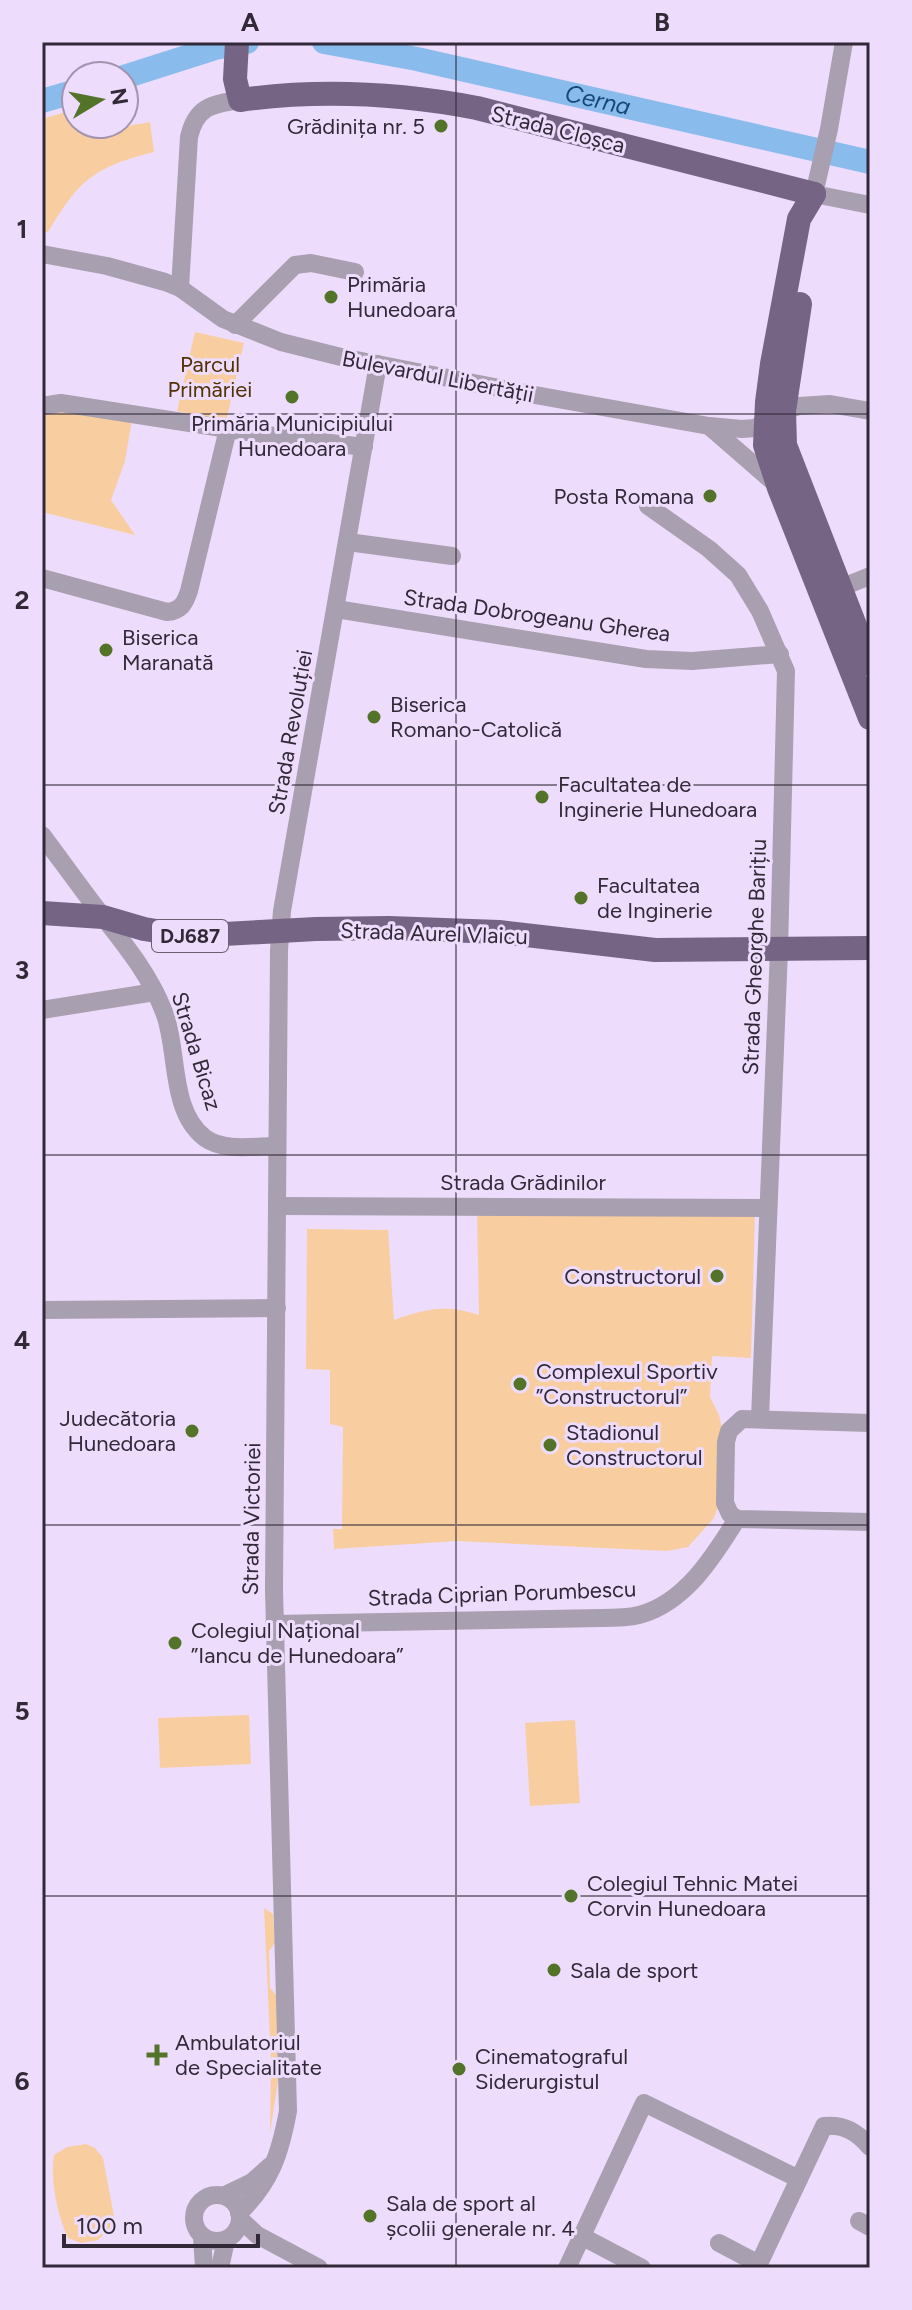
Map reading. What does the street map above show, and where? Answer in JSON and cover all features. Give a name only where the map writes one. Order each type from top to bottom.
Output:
[{"type":"main road","points":[[237,42],[235,70],[240,100]]},
{"type":"main road","name":"Strada Cloșca","points":[[240,100],[356,93],[436,100],[816,185]]},
{"type":"main road","points":[[779,488],[765,445],[774,417],[772,364],[799,219],[816,185]]},
{"type":"main road","points":[[774,417],[784,436],[787,452],[870,664]]},
{"type":"main road","name":"Bulevardul Libertății","points":[[779,488],[870,718]]},
{"type":"main road","name":"DJ687","points":[[42,913],[103,917]]},
{"type":"main road","name":"Strada Aurel Vlaicu","points":[[103,917],[170,935],[351,928],[484,931],[643,949],[870,948]]},
{"type":"street","points":[[816,185],[844,42]]},
{"type":"street","points":[[180,288],[189,137],[193,122],[203,110],[240,100]]},
{"type":"street","name":"Strada Cloșca","points":[[816,185],[870,205]]},
{"type":"street","name":"Bulevardul Libertății","points":[[42,254],[127,271],[180,288],[235,325],[307,349],[378,364],[709,426],[755,428],[799,406],[830,404],[870,411]]},
{"type":"street","points":[[235,325],[295,265],[311,263],[355,272]]},
{"type":"street","name":"Strada Revoluției","points":[[280,932],[378,364]]},
{"type":"street","points":[[42,406],[61,403],[364,447]]},
{"type":"street","name":"Bulevardul Libertății","points":[[709,426],[779,488]]},
{"type":"street","points":[[42,578],[173,612],[182,606],[189,591],[228,429]]},
{"type":"street","name":"Strada Gheorghe Barițiu","points":[[648,506],[709,549],[738,575],[755,601],[786,671],[779,950],[760,1418]]},
{"type":"street","points":[[348,542],[452,556]]},
{"type":"street","points":[[840,588],[870,576]]},
{"type":"street","name":"Strada Dobrogeanu Gherea","points":[[336,609],[646,659],[692,661],[780,654]]},
{"type":"street","points":[[42,835],[103,917]]},
{"type":"street","name":"Strada Bicaz","points":[[103,917],[155,992],[170,1030],[180,1091],[194,1126],[204,1137],[216,1143],[277,1146]]},
{"type":"street","name":"Strada Victoriei","points":[[220,2268],[240,2216],[271,2174],[288,2111],[274,1624],[280,932]]},
{"type":"street","points":[[42,1010],[155,992]]},
{"type":"street","name":"Strada Grădinilor","points":[[277,1206],[768,1208]]},
{"type":"street","points":[[42,1310],[277,1308]]},
{"type":"street","points":[[870,1423],[742,1419],[729,1431],[726,1442],[725,1503],[730,1514],[737,1519],[870,1522]]},
{"type":"street","name":"Strada Ciprian Porumbescu","points":[[274,1624],[586,1619],[640,1615],[686,1587],[703,1570],[737,1519]]},
{"type":"street","points":[[567,2268],[644,2103],[799,2179]]},
{"type":"street","points":[[719,2243],[758,2266],[824,2126],[846,2127],[870,2147]]},
{"type":"street","name":"Strada Victoriei","points":[[204,2268],[202,2237],[193,2224],[195,2209],[204,2198],[225,2195],[261,2176],[277,2154]]},
{"type":"street","points":[[225,2195],[234,2202],[240,2216],[257,2235],[319,2268]]},
{"type":"street","points":[[202,2237],[219,2242],[257,2235]]},
{"type":"street","points":[[581,2236],[642,2268]]},
{"type":"green space","points":[[60,114],[60,140],[140,140],[140,124],[150,122],[154,152],[117,163],[90,178],[70,199],[48,232],[42,231],[42,119]]},
{"type":"green space","name":"Parcul Primăriei","points":[[195,332],[244,343],[226,422],[177,411]]},
{"type":"green space","points":[[63,411],[132,420],[125,461],[111,500],[135,535],[42,512],[42,415]]},
{"type":"green space","name":"Complexul Sportiv ”Constructorul”","points":[[477,1211],[755,1213],[751,1358],[712,1356],[710,1397],[723,1433],[719,1504],[714,1518],[688,1547],[667,1551],[457,1541],[334,1549],[333,1529],[342,1529],[343,1427],[330,1424],[330,1370],[306,1369],[307,1229],[388,1230],[394,1320],[436,1309],[479,1315]]},
{"type":"green space","points":[[249,1715],[251,1764],[160,1768],[158,1718]]},
{"type":"green space","points":[[575,1720],[580,1803],[530,1806],[525,1723]]},
{"type":"green space","points":[[264,1908],[273,1914],[275,1943],[269,1951],[270,1988],[277,1996],[278,2081],[270,2133],[271,2062]]},
{"type":"green space","points":[[86,2144],[95,2148],[103,2158],[114,2216],[110,2228],[98,2240],[81,2243],[68,2238],[64,2229],[55,2197],[53,2165],[54,2155],[67,2147]]},
{"type":"waterway","name":"Cerna","points":[[140,72],[215,48],[247,42]]},
{"type":"waterway","name":"Cerna","points":[[324,42],[417,59],[870,162]]},
{"type":"waterway","name":"Cerna","points":[[42,101],[60,96]]},
{"type":"place","name":"Grădinița nr. 5","points":[[441,126]]},
{"type":"place","name":"Primăria Hunedoara","points":[[331,297]]},
{"type":"place","name":"Primăria Municipiului Hunedoara","points":[[292,397]]},
{"type":"place","name":"Posta Romana","points":[[710,496]]},
{"type":"place","name":"Biserica Maranată","points":[[106,650]]},
{"type":"place","name":"Biserica Romano-Catolică","points":[[374,717]]},
{"type":"place","name":"Facultatea de Inginerie Hunedoara","points":[[542,797]]},
{"type":"place","name":"Facultatea de Inginerie","points":[[581,898]]},
{"type":"place","name":"Constructorul","points":[[717,1276]]},
{"type":"place","name":"Complexul Sportiv ”Constructorul”","points":[[520,1384]]},
{"type":"place","name":"Judecătoria Hunedoara","points":[[192,1431]]},
{"type":"place","name":"Stadionul Constructorul","points":[[550,1445]]},
{"type":"place","name":"Colegiul Național ”Iancu de Hunedoara”","points":[[175,1643]]},
{"type":"place","name":"Colegiul Tehnic Matei Corvin Hunedoara","points":[[571,1896]]},
{"type":"place","name":"Sala de sport","points":[[554,1970]]},
{"type":"place","name":"Ambulatoriul de Specialitate","points":[[157,2055]]},
{"type":"place","name":"Cinematograful Siderurgistul","points":[[459,2069]]},
{"type":"place","name":"Sala de sport al școlii generale nr. 4","points":[[370,2216]]}]
